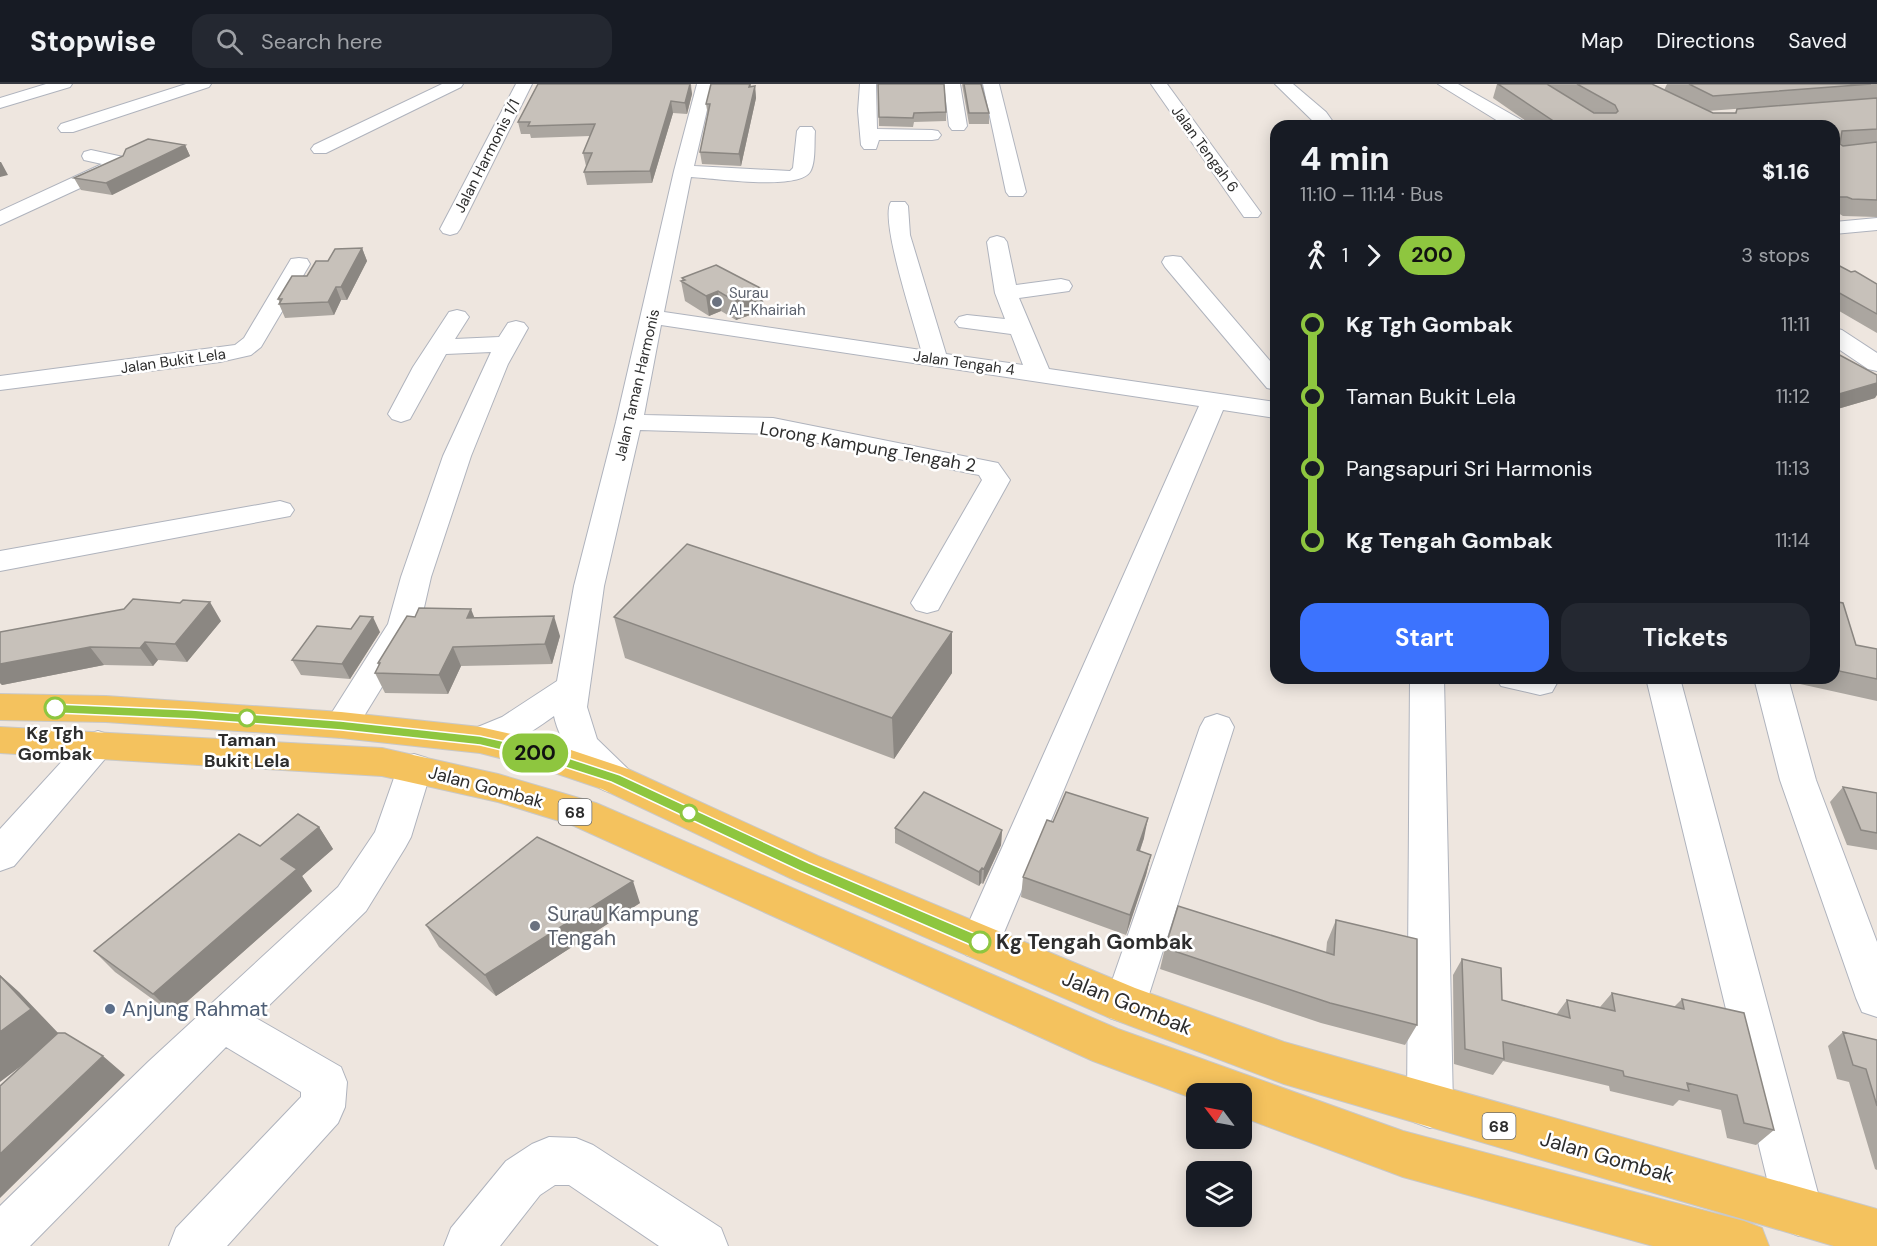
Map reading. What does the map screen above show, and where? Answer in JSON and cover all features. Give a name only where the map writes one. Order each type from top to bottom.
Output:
[{"type":"main road","name":"Jalan Gombak","points":[[0,707],[106,710],[341,725],[480,741],[547,756],[615,778],[804,867],[1125,1004],[1284,1063],[1877,1234]]},
{"type":"main road","name":"Jalan Gombak","points":[[0,740],[359,760],[414,768],[498,789],[583,814],[1109,1046],[1210,1083]]},
{"type":"main road","name":"Jalan Gombak","points":[[1252,1098],[1403,1154],[1744,1246]]},
{"type":"street","points":[[0,103],[64,84]]},
{"type":"street","points":[[68,128],[203,84]]},
{"type":"street","points":[[320,149],[455,84]]},
{"type":"street","name":"Jalan Harmonis 1/1","points":[[450,229],[524,84]]},
{"type":"street","name":"Jalan Taman Harmonis","points":[[615,778],[596,764],[582,746],[573,728],[570,708],[590,586],[629,422],[683,171],[705,84]]},
{"type":"street","points":[[868,84],[869,140],[932,135]]},
{"type":"street","points":[[952,84],[958,126]]},
{"type":"street","points":[[991,84],[1016,192]]},
{"type":"street","name":"Jalan Tengah 6","points":[[1159,84],[1251,213]]},
{"type":"street","points":[[1283,84],[1323,120]]},
{"type":"street","points":[[1446,84],[1509,120]]},
{"type":"street","points":[[683,171],[786,177],[796,175],[802,170],[806,131]]},
{"type":"street","points":[[0,219],[122,162],[91,156]]},
{"type":"street","points":[[898,206],[900,235],[936,359]]},
{"type":"street","points":[[1840,227],[1877,224]]},
{"type":"street","points":[[997,242],[1006,293],[1039,375]]},
{"type":"street","points":[[1173,262],[1270,376]]},
{"type":"street","name":"Jalan Bukit Lela","points":[[0,383],[220,355],[243,350],[253,342],[299,264]]},
{"type":"street","points":[[1006,293],[1061,286]]},
{"type":"street","points":[[401,414],[437,347],[457,317]]},
{"type":"street","name":"Jalan Tengah 4","points":[[652,317],[1270,409]]},
{"type":"street","points":[[967,322],[1019,328]]},
{"type":"street","points":[[341,725],[404,625],[416,577],[457,456],[511,336],[437,347]]},
{"type":"street","points":[[1840,339],[1877,364]]},
{"type":"street","points":[[980,942],[1214,400]]},
{"type":"street","name":"Lorong Kampung Tengah 2","points":[[629,422],[773,426],[988,469],[996,480],[927,603]]},
{"type":"street","points":[[0,561],[280,510]]},
{"type":"street","points":[[1427,684],[1430,1106]]},
{"type":"street","points":[[1665,684],[1799,1212]]},
{"type":"street","points":[[1773,684],[1798,780],[1877,998]]},
{"type":"street","points":[[480,741],[514,726],[573,687]]},
{"type":"street","points":[[1125,1004],[1217,727]]},
{"type":"street","points":[[0,855],[98,744]]},
{"type":"street","points":[[0,1241],[222,1021],[352,899],[392,837],[414,768]]},
{"type":"street","points":[[194,1246],[322,1107],[325,1082],[222,1021]]},
{"type":"street","points":[[469,1246],[523,1178],[549,1161],[576,1162],[703,1246]]},
{"type":"building","points":[[538,84],[690,84],[685,103],[671,101],[650,171],[584,172],[592,153],[583,153],[595,124],[528,126],[530,122],[518,122]]},
{"type":"building","points":[[711,84],[755,86],[739,154],[700,152],[710,104],[706,104]]},
{"type":"building","points":[[878,84],[944,84],[946,112],[914,113],[913,118],[879,117]]},
{"type":"building","points":[[964,84],[981,84],[989,113],[969,113]]},
{"type":"building","points":[[1498,84],[1547,84],[1594,113],[1616,113],[1618,111],[1615,105],[1577,84],[1652,84],[1713,113],[1736,113],[1737,109],[1877,98],[1877,129],[1842,131],[1840,144],[1840,120],[1552,120]]},
{"type":"building","points":[[1689,84],[1871,84],[1713,96]]},
{"type":"building","points":[[148,139],[185,145],[106,183],[74,178],[123,156],[126,149]]},
{"type":"building","points":[[1877,142],[1877,200],[1840,197],[1840,144],[1843,146]]},
{"type":"building","points":[[362,248],[341,287],[336,287],[328,302],[279,304],[282,299],[278,299],[292,276],[307,276],[316,261],[328,261],[335,249]]},
{"type":"building","points":[[716,265],[762,289],[733,300],[718,291],[706,296],[681,281],[685,280],[682,278]]},
{"type":"building","points":[[1840,266],[1851,272],[1855,271],[1877,284],[1877,314],[1840,293]]},
{"type":"building","points":[[1840,355],[1877,375],[1877,383],[1840,394]]},
{"type":"building","points":[[687,544],[952,632],[892,718],[614,617]]},
{"type":"building","points":[[133,599],[180,603],[183,600],[210,602],[175,644],[145,642],[140,648],[90,647],[0,664],[0,632],[124,609]]},
{"type":"building","points":[[1840,602],[1843,603],[1856,645],[1877,649],[1877,679],[1840,671]]},
{"type":"building","points":[[419,608],[471,609],[467,618],[554,616],[545,644],[453,647],[439,675],[375,673],[380,663],[378,663],[407,616],[415,617]]},
{"type":"building","points":[[360,616],[373,617],[342,664],[292,660],[317,626],[351,629]]},
{"type":"building","points":[[1843,787],[1877,793],[1877,833],[1861,830]]},
{"type":"building","points":[[924,792],[1002,830],[984,869],[982,868],[979,872],[895,828]]},
{"type":"building","points":[[1066,792],[1148,818],[1137,850],[1151,855],[1130,915],[1023,877],[1047,820],[1053,822]]},
{"type":"building","points":[[298,814],[319,827],[281,859],[297,869],[153,994],[94,951],[239,834],[260,846]]},
{"type":"building","name":"Surau Kampung Tengah","points":[[537,837],[633,881],[485,975],[426,925]]},
{"type":"building","points":[[1178,906],[1334,955],[1336,920],[1417,939],[1417,1025],[1330,1003],[1165,948]]},
{"type":"building","points":[[1462,959],[1501,968],[1502,1000],[1570,1018],[1567,1000],[1615,1011],[1612,993],[1684,1009],[1682,999],[1744,1013],[1774,1130],[1744,1123],[1737,1095],[1687,1083],[1689,1091],[1624,1076],[1623,1071],[1503,1042],[1504,1059],[1465,1049]]},
{"type":"building","points":[[0,976],[31,1009],[0,1032]]},
{"type":"building","points":[[1843,1032],[1877,1040],[1877,1106],[1866,1069],[1853,1065]]},
{"type":"building","points":[[58,1033],[65,1033],[103,1056],[0,1154],[0,1086]]},
{"type":"bus line","name":"200","points":[[55,708],[192,714],[341,725],[480,741],[547,756],[615,778],[804,867],[980,942]]},
{"type":"place","name":"Surau Al-Khairiah","points":[[717,302]]},
{"type":"place","name":"Kg Tgh Gombak","points":[[55,708]]},
{"type":"place","name":"Taman Bukit Lela","points":[[247,718]]},
{"type":"place","name":"Surau Kampung Tengah","points":[[535,926]]},
{"type":"place","name":"Kg Tengah Gombak","points":[[980,942]]},
{"type":"place","name":"Anjung Rahmat","points":[[110,1009]]}]
